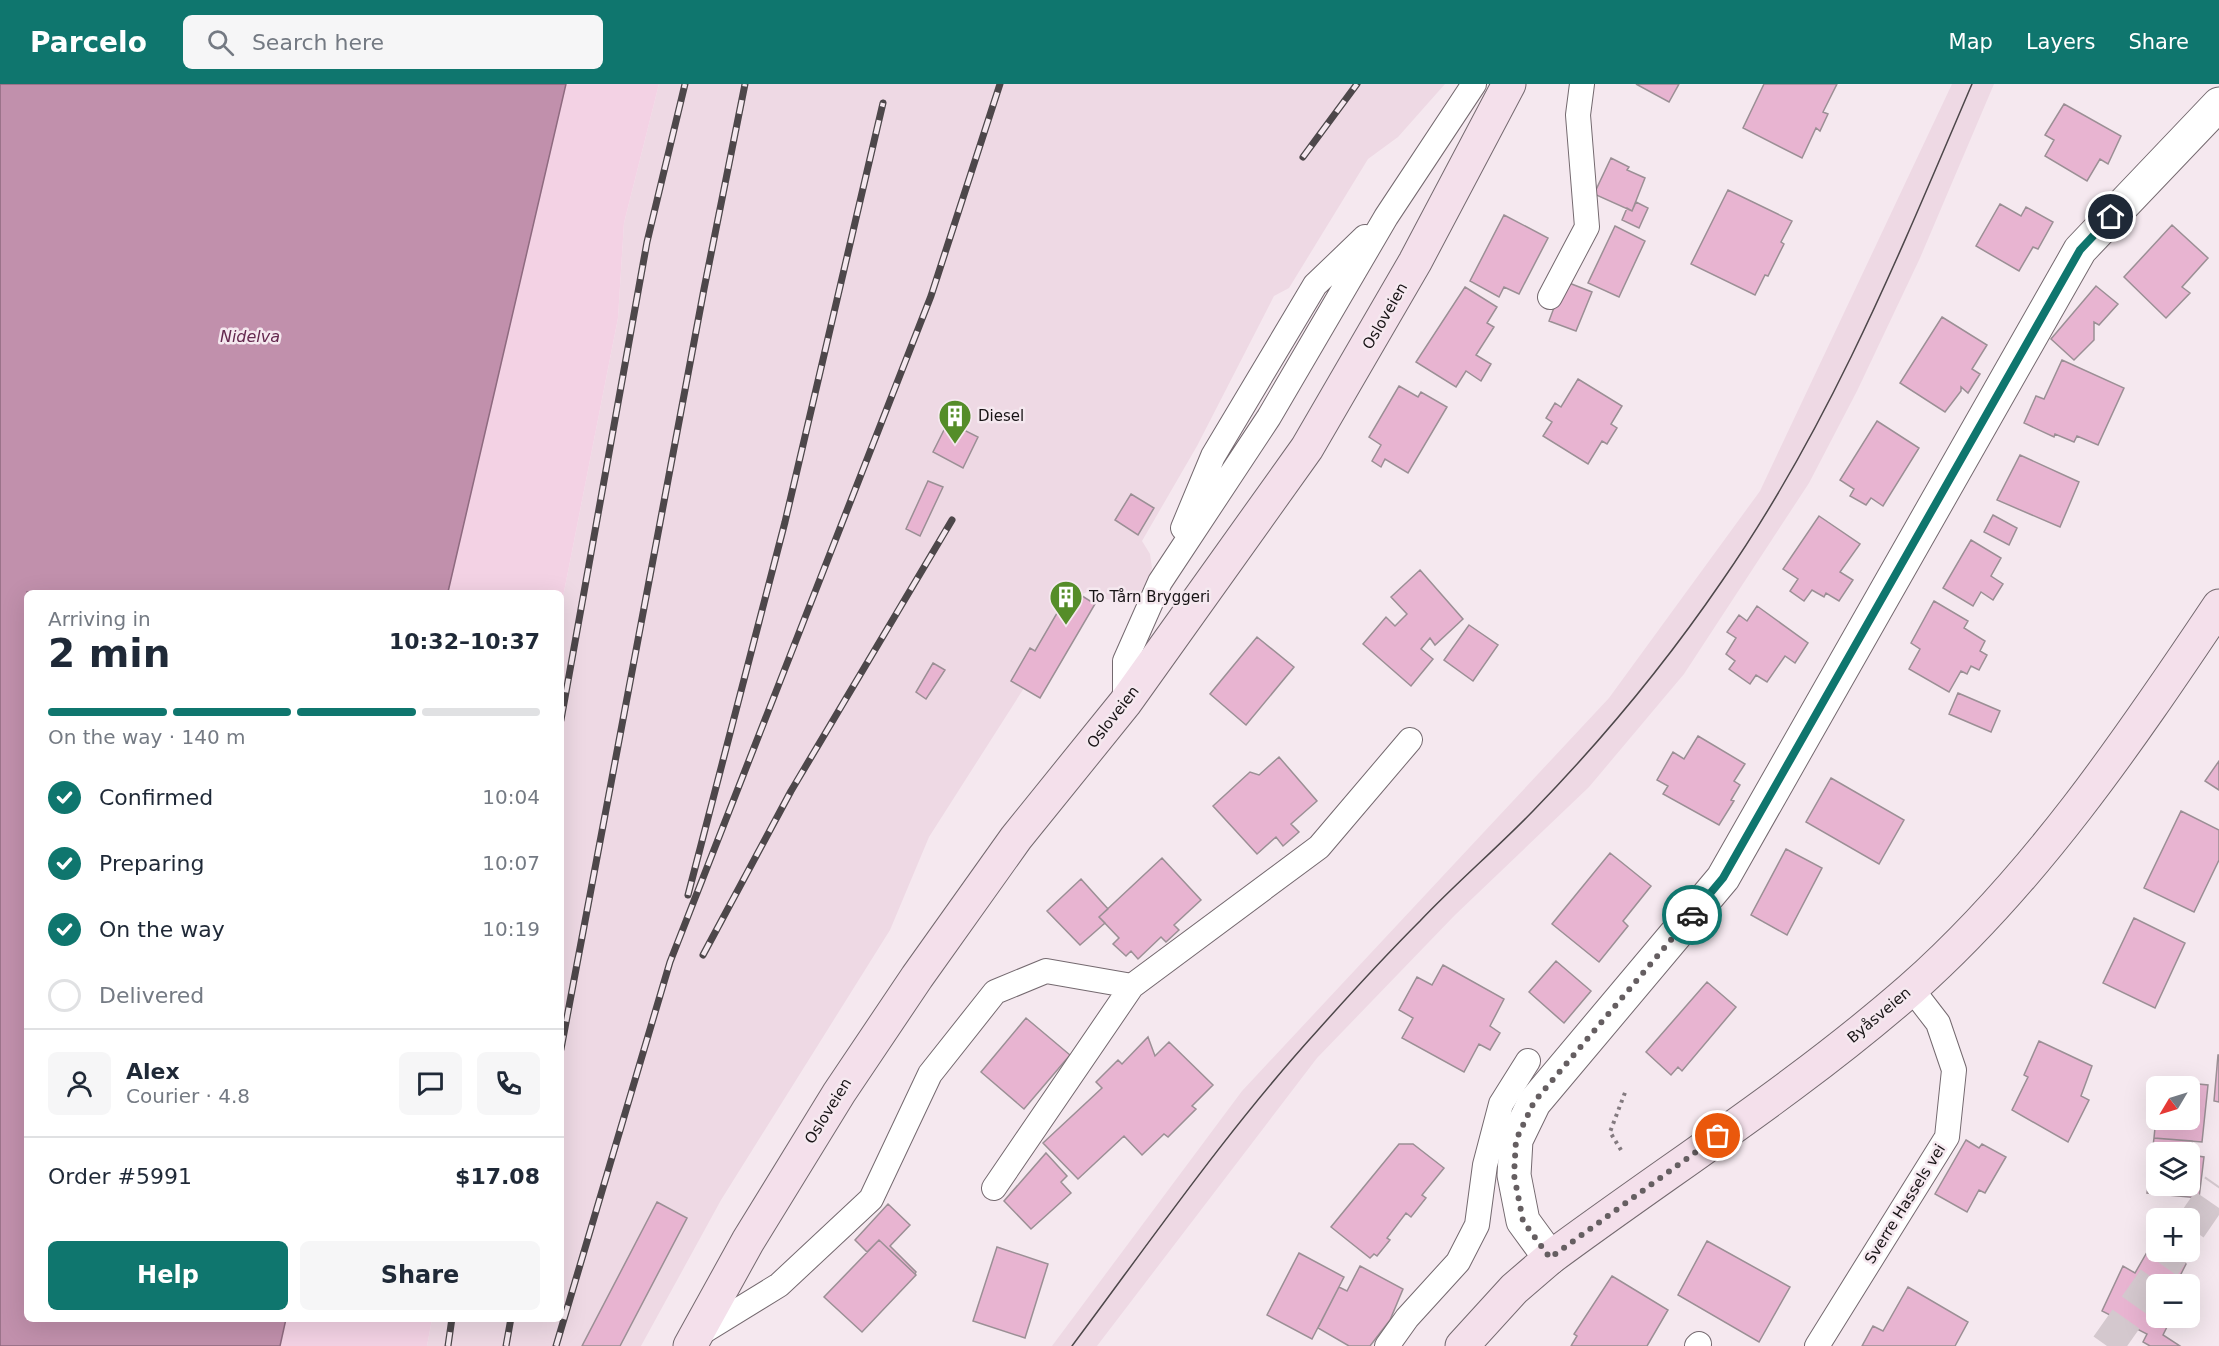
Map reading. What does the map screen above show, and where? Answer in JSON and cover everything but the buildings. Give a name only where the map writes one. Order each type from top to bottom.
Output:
[{"type":"street","name":"Osloveien","points":[[692,1341],[748,1241],[833,1103],[917,977],[1016,838],[1125,703],[1307,448],[1415,262],[1509,84]]},
{"type":"street","points":[[1550,1258],[1523,1221],[1514,1175],[1516,1140],[1534,1102],[1723,878],[2080,250],[2219,104]]},
{"type":"street","name":"Byåsveien","points":[[1462,1346],[1514,1288],[1550,1258],[1810,1072],[1911,988],[1971,930],[2039,856],[2149,711],[2219,606]]},
{"type":"lane","points":[[1125,703],[1125,661],[1160,582],[1269,417],[1386,217],[1474,84]]},
{"type":"lane","points":[[1550,297],[1587,227],[1578,115],[1582,84]]},
{"type":"lane","points":[[994,1188],[1132,986],[1319,847],[1410,740]]},
{"type":"lane","name":"Osloveien","points":[[692,1341],[779,1285],[871,1199],[930,1074],[995,992],[1046,972],[1132,986]]},
{"type":"lane","name":"Sverre Hassels vei","points":[[1817,1346],[1947,1137],[1954,1070],[1938,1023],[1911,988]]},
{"type":"lane","points":[[1387,1346],[1407,1318],[1458,1262],[1477,1225],[1485,1165],[1501,1104],[1528,1061]]},
{"type":"path","points":[[1621,1150],[1610,1132],[1626,1090]]},
{"type":"shaded area","points":[[566,84],[659,84],[624,223],[618,318],[564,592],[448,590]]},
{"type":"shaded area","points":[[659,84],[1445,84],[1398,137],[1368,159],[1289,288],[1274,296],[1197,446],[1142,541],[1150,554],[1152,568],[1148,583],[1139,593],[1125,601],[1106,599],[1092,590],[1080,595],[1035,651],[1024,688],[929,837],[890,930],[721,1200],[641,1346],[427,1346],[431,1322],[564,1322],[564,592],[618,318],[624,223]]},
{"type":"shaded area","points":[[1952,84],[1994,84],[1920,258],[1857,391],[1809,483],[1684,674],[1589,787],[1455,915],[1317,1058],[1097,1346],[1052,1346],[1242,1091],[1609,698],[1760,491]]},
{"type":"shaded area","points":[[285,1322],[431,1322],[427,1346],[280,1346]]},
{"type":"water","name":"Nidelva","points":[[0,84],[566,84],[448,590],[24,590],[24,1322],[285,1322],[280,1346],[0,1346]]},
{"type":"tunnel","points":[[2200,1214],[2219,1186]]},
{"type":"tunnel","points":[[2107,1346],[2166,1262]]},
{"type":"tram line","points":[[1072,1346],[1191,1185],[1285,1068],[1394,948],[1533,811],[1584,757],[1656,671],[1701,612],[1760,522],[1829,401],[1889,276],[1972,84]]},
{"type":"railway","points":[[564,703],[647,242],[685,84]]},
{"type":"railway","points":[[564,1033],[704,289],[745,84]]},
{"type":"railway","points":[[564,1319],[670,962],[931,296],[1000,84]]},
{"type":"railway","points":[[1303,157],[1357,84]]},
{"type":"railway","points":[[688,895],[785,522],[883,103]]},
{"type":"railway","points":[[703,955],[791,791],[952,520]]},
{"type":"railway","points":[[448,1346],[451,1322]]},
{"type":"railway","points":[[506,1346],[510,1322]]},
{"type":"railway","points":[[556,1346],[563,1322]]},
{"type":"way so far","points":[[1692,915],[1534,1102],[1516,1140],[1514,1175],[1523,1221],[1550,1258],[1718,1136]]},
{"type":"place","name":"Diesel","points":[[955,445]]},
{"type":"place","name":"To Tårn Bryggeri","points":[[1066,626]]},
{"type":"route","points":[[1692,915],[1723,878],[1872,612],[2080,250],[2111,217]]}]
